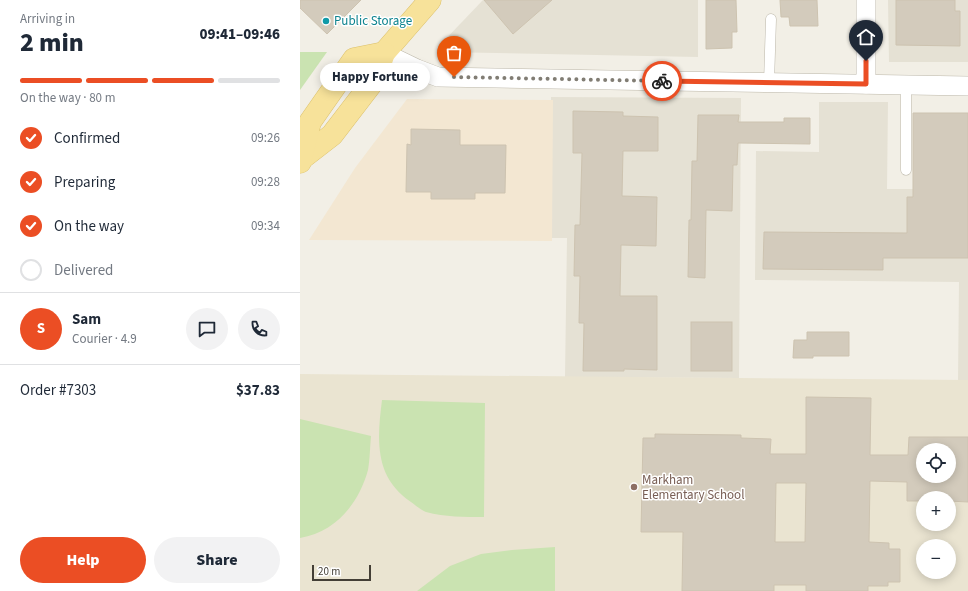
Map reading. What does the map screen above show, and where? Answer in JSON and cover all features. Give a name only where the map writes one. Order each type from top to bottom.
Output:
[{"type":"main road","points":[[301,161],[332,135],[375,78],[384,53],[430,0]]},
{"type":"main road","points":[[301,161],[310,122],[354,59],[384,53]]},
{"type":"street","points":[[866,0],[866,84]]},
{"type":"street","points":[[384,53],[417,69],[438,76],[968,86]]},
{"type":"lane","points":[[769,83],[771,19]]},
{"type":"lane","points":[[906,85],[906,170]]},
{"type":"shaded area","points":[[483,0],[698,0],[698,57],[441,52],[439,46]]},
{"type":"shaded area","points":[[888,0],[968,0],[968,62],[889,62]]},
{"type":"shaded area","points":[[551,97],[741,98],[739,378],[565,377],[567,238],[550,238]]},
{"type":"shaded area","points":[[407,99],[553,100],[552,241],[309,240],[355,168]]},
{"type":"shaded area","points":[[819,102],[888,102],[887,189],[960,189],[968,232],[968,380],[958,380],[959,282],[755,280],[756,151],[819,152]]},
{"type":"shaded area","name":"Markham Elementary School","points":[[300,374],[968,380],[968,591],[300,591]]},
{"type":"green space","points":[[300,52],[327,52],[300,90]]},
{"type":"green space","points":[[382,400],[485,403],[484,517],[448,516],[426,512],[399,492],[390,481],[384,469],[381,457],[379,429]]},
{"type":"green space","points":[[300,419],[371,436],[368,470],[359,494],[335,523],[313,535],[300,538]]},
{"type":"green space","points":[[555,547],[555,591],[417,591],[450,566],[481,554]]},
{"type":"building","name":"Public Storage","points":[[300,0],[361,0],[327,34],[300,8]]},
{"type":"building","points":[[484,0],[552,0],[513,34]]},
{"type":"building","points":[[706,0],[736,0],[737,32],[732,32],[732,48],[706,49]]},
{"type":"building","points":[[780,0],[817,0],[818,26],[790,26],[789,17],[781,17]]},
{"type":"building","points":[[896,0],[955,0],[955,11],[960,11],[960,46],[896,45]]},
{"type":"building","points":[[573,111],[623,112],[623,116],[658,117],[658,151],[623,151],[622,196],[657,197],[656,246],[621,245],[620,296],[657,296],[657,370],[624,369],[624,371],[583,371],[584,323],[579,323],[580,276],[574,276],[575,225],[580,225],[582,153],[573,153]]},
{"type":"building","points":[[913,113],[968,113],[968,258],[883,258],[883,270],[763,269],[764,232],[907,233],[907,197],[913,197]]},
{"type":"building","points":[[698,115],[739,115],[738,122],[784,122],[784,118],[810,118],[810,144],[738,143],[737,165],[733,165],[732,211],[706,210],[705,278],[688,277],[692,161],[697,161]]},
{"type":"building","points":[[411,129],[460,130],[460,145],[506,145],[505,193],[475,193],[475,199],[431,199],[431,192],[406,192],[407,144],[411,145]]},
{"type":"building","points":[[691,322],[732,322],[732,371],[691,371]]},
{"type":"building","points":[[807,332],[849,332],[849,356],[813,356],[813,358],[793,358],[794,340],[807,340]]},
{"type":"building","points":[[806,397],[871,398],[870,455],[908,455],[909,437],[968,437],[968,502],[956,501],[956,491],[916,491],[916,501],[907,501],[907,482],[870,481],[869,542],[889,543],[889,549],[900,549],[900,582],[888,582],[888,586],[868,586],[868,591],[806,591],[806,585],[774,585],[774,591],[682,591],[683,532],[641,532],[643,438],[655,438],[655,434],[741,435],[741,438],[771,439],[770,454],[806,454]],"holes":[[[776,483],[806,483],[805,542],[775,542]]]},
{"type":"way so far","points":[[454,77],[662,81]]},
{"type":"place","name":"Public Storage","points":[[326,21]]},
{"type":"place","name":"Happy Fortune","points":[[454,77]]},
{"type":"place","name":"Markham Elementary School","points":[[634,487]]},
{"type":"route","points":[[662,81],[866,84],[866,61]]}]
